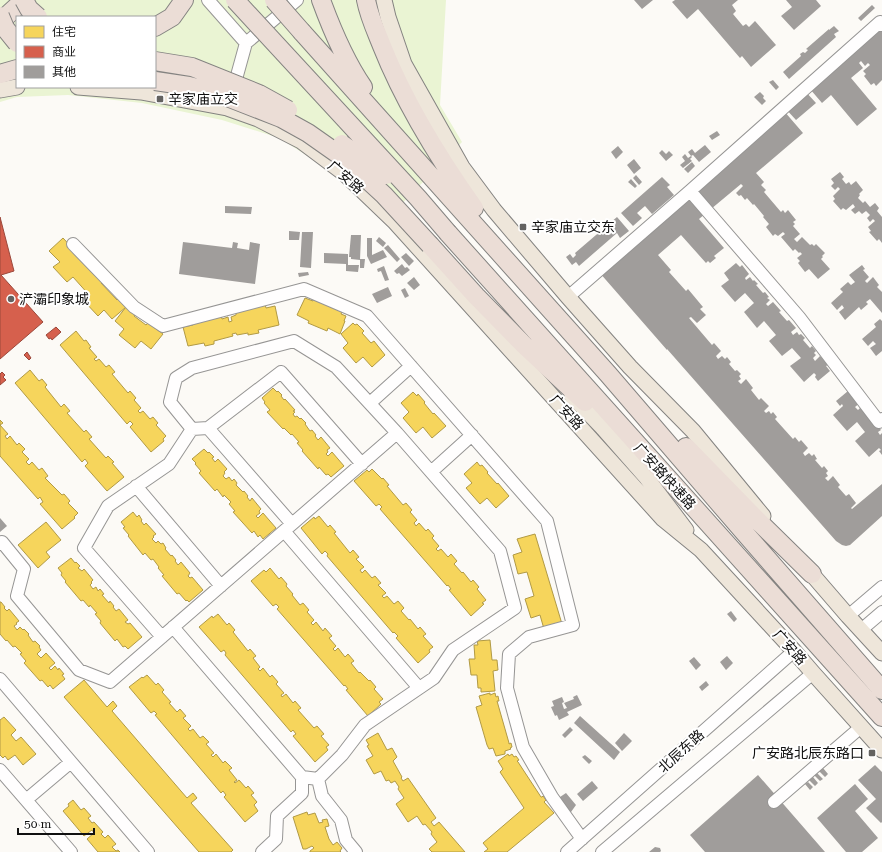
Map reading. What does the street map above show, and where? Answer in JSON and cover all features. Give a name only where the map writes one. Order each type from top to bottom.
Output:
[{"type":"highway","points":[[0,22],[24,0],[29,9],[37,16]]},
{"type":"highway","points":[[156,26],[172,17],[184,0]]},
{"type":"highway","points":[[235,0],[418,198]]},
{"type":"highway","points":[[274,0],[407,148],[472,214]]},
{"type":"highway","points":[[321,0],[330,25],[353,73],[407,148]]},
{"type":"highway","points":[[366,0],[368,13],[387,60],[413,113],[451,175],[472,214]]},
{"type":"highway","points":[[0,16],[5,28],[16,42]]},
{"type":"highway","points":[[156,61],[192,67],[259,94],[306,119],[418,198]]},
{"type":"highway","points":[[0,74],[16,69]]},
{"type":"highway","points":[[156,81],[217,92],[281,118],[308,133],[344,159],[384,195],[476,296],[524,344],[672,484]]},
{"type":"highway","name":"广安路快速路","points":[[418,198],[672,484],[882,717]]},
{"type":"highway","name":"广安路快速路","points":[[472,214],[527,283],[608,374],[882,690]]},
{"type":"highway","points":[[608,374],[677,439],[812,574]]},
{"type":"main road","points":[[384,0],[388,18],[404,64],[462,167],[494,210],[630,367],[693,431],[812,574],[848,616],[882,652]]},
{"type":"main road","points":[[0,90],[16,87]]},
{"type":"main road","name":"广安路","points":[[91,88],[141,92],[227,108],[258,119],[301,141],[344,174],[394,221],[663,519],[701,550],[794,650],[882,750]]},
{"type":"main road","points":[[524,344],[617,443],[646,477],[701,550]]},
{"type":"street","points":[[208,0],[246,43]]},
{"type":"street","points":[[227,108],[246,43],[297,0]]},
{"type":"street","points":[[568,297],[880,22],[882,25]]},
{"type":"street","points":[[690,191],[800,317],[879,422],[882,419]]},
{"type":"street","points":[[73,244],[134,307],[163,326],[304,289],[367,316],[547,521],[573,625],[529,637],[509,654],[507,688],[523,747],[552,798],[582,839]]},
{"type":"street","points":[[192,429],[170,402],[176,378],[192,368],[294,341],[336,367],[397,433],[500,551],[515,608],[453,650],[434,678],[365,725],[342,755],[318,779]]},
{"type":"street","points":[[370,403],[411,366]]},
{"type":"street","points":[[192,429],[208,428],[282,372],[362,464]]},
{"type":"street","points":[[208,428],[419,688]]},
{"type":"street","points":[[162,637],[84,548],[108,506],[169,464],[192,429]]},
{"type":"street","points":[[0,544],[2,542],[24,569],[17,596],[79,670],[110,682],[397,433]]},
{"type":"street","points":[[431,472],[472,435]]},
{"type":"street","points":[[136,486],[221,586]]},
{"type":"street","points":[[848,616],[882,587]]},
{"type":"street","points":[[861,630],[882,612]]},
{"type":"street","points":[[173,627],[302,777],[302,793],[277,816],[276,839],[262,852]]},
{"type":"street","name":"北辰东路","points":[[567,852],[794,650]]},
{"type":"street","name":"北辰东路","points":[[602,852],[813,673]]},
{"type":"street","points":[[0,679],[148,852]]},
{"type":"street","points":[[774,802],[861,727]]},
{"type":"street","points":[[26,800],[71,762]]},
{"type":"street","points":[[0,770],[70,852]]},
{"type":"street","points":[[302,777],[318,779]]},
{"type":"street","points":[[318,779],[322,796],[341,820],[346,840],[356,852]]},
{"type":"street","points":[[302,793],[322,796]]},
{"type":"green space","points":[[0,0],[446,0],[440,105],[462,142],[385,221],[333,172],[279,138],[222,120],[142,103],[68,95],[17,97],[0,102]]},
{"type":"building: 住宅","points":[[63,238],[92,269],[90,271],[97,278],[99,277],[103,281],[101,283],[117,300],[119,298],[123,303],[122,304],[126,307],[112,319],[104,310],[98,316],[84,301],[90,296],[73,277],[67,282],[53,267],[60,262],[49,251]]},
{"type":"building: 住宅","points":[[314,297],[343,310],[341,314],[346,316],[340,334],[328,328],[327,331],[308,323],[309,321],[297,315],[305,298],[313,301]]},
{"type":"building: 住宅","points":[[265,304],[266,308],[275,306],[279,325],[258,330],[259,333],[248,335],[248,333],[237,335],[236,333],[232,334],[233,336],[214,341],[214,344],[205,346],[204,343],[188,346],[183,327],[193,325],[192,321],[221,315],[222,319],[228,317],[229,322],[232,321],[231,317],[236,315],[236,311]]},
{"type":"building: 住宅","points":[[126,307],[136,313],[134,316],[146,325],[148,323],[163,334],[151,349],[141,341],[135,348],[119,335],[124,329],[115,321]]},
{"type":"building: 住宅","points":[[353,323],[355,325],[357,324],[364,331],[362,333],[371,343],[374,341],[385,355],[372,367],[363,357],[356,363],[343,348],[348,343],[341,334]]},
{"type":"building: 住宅","points":[[76,331],[91,347],[89,348],[97,357],[94,359],[96,361],[99,359],[106,367],[109,365],[115,372],[112,374],[128,393],[130,391],[136,398],[134,400],[141,408],[138,411],[140,413],[143,411],[150,419],[153,417],[158,423],[156,425],[166,436],[163,439],[164,441],[151,452],[130,427],[133,424],[130,421],[127,424],[60,345]]},
{"type":"building: 住宅","points":[[30,370],[39,381],[42,379],[47,385],[45,387],[61,407],[64,404],[70,411],[67,413],[84,432],[86,430],[92,437],[89,439],[106,458],[108,456],[114,462],[112,463],[124,477],[107,491],[85,466],[88,463],[85,459],[82,462],[15,383]]},
{"type":"building: 住宅","points":[[273,388],[282,395],[281,396],[284,400],[285,399],[295,410],[293,411],[295,412],[293,414],[295,417],[297,416],[300,419],[301,418],[306,423],[305,424],[310,431],[312,430],[316,435],[315,436],[318,440],[321,437],[330,448],[327,450],[328,452],[326,454],[328,456],[332,452],[344,466],[331,477],[328,474],[326,475],[319,467],[318,469],[302,451],[303,450],[297,443],[299,442],[292,434],[291,435],[284,428],[283,429],[267,412],[270,410],[262,398]]},
{"type":"building: 住宅","points":[[413,392],[417,396],[418,394],[433,414],[434,413],[446,426],[432,438],[423,427],[416,433],[403,418],[409,412],[401,403]]},
{"type":"building: 住宅","points":[[0,425],[8,434],[5,436],[7,439],[10,436],[17,445],[19,443],[25,449],[22,452],[29,459],[26,462],[29,465],[32,462],[39,470],[42,468],[48,476],[45,478],[62,495],[64,494],[70,501],[68,503],[78,513],[74,517],[75,518],[62,529],[40,504],[43,502],[40,497],[38,499],[0,456]]},
{"type":"building: 住宅","points":[[204,449],[214,457],[212,458],[215,462],[218,459],[227,469],[223,476],[226,479],[229,477],[232,481],[234,479],[237,483],[236,485],[243,492],[244,491],[250,501],[252,498],[261,509],[259,511],[260,513],[256,516],[258,518],[263,513],[276,528],[263,539],[260,535],[258,537],[254,531],[252,533],[233,512],[235,511],[229,504],[231,502],[224,495],[223,497],[217,489],[215,491],[199,473],[201,471],[192,459]]},
{"type":"building: 住宅","points":[[477,462],[480,466],[482,465],[488,472],[487,473],[509,496],[496,508],[487,498],[480,504],[466,488],[472,483],[464,474]]},
{"type":"building: 住宅","points":[[372,469],[382,479],[383,478],[389,485],[387,486],[403,505],[406,503],[412,510],[410,512],[417,520],[414,523],[416,526],[419,523],[426,531],[428,529],[434,536],[432,538],[439,546],[436,549],[438,551],[441,549],[448,557],[451,554],[457,561],[454,564],[471,582],[473,580],[479,587],[477,589],[486,600],[482,603],[484,604],[471,616],[449,590],[451,589],[448,585],[447,586],[380,509],[382,507],[379,504],[376,506],[354,481],[367,470],[369,472]]},
{"type":"building: 住宅","points":[[133,512],[137,517],[139,515],[144,525],[146,523],[156,534],[152,539],[156,543],[158,541],[161,544],[163,543],[166,548],[165,549],[171,556],[172,555],[178,565],[181,562],[190,573],[188,576],[190,578],[192,577],[203,590],[189,602],[187,600],[186,601],[179,593],[177,594],[162,576],[164,575],[153,559],[151,560],[145,553],[143,555],[123,528],[125,527],[121,522]]},
{"type":"building: 住宅","points":[[319,516],[328,527],[330,525],[336,532],[334,533],[350,553],[353,550],[359,557],[356,559],[364,567],[360,570],[362,573],[365,570],[372,578],[375,576],[381,583],[378,585],[386,593],[382,596],[384,598],[387,596],[394,604],[398,601],[404,608],[401,611],[418,629],[420,627],[426,634],[423,636],[433,647],[429,650],[430,652],[418,663],[396,638],[398,636],[394,632],[393,633],[327,556],[328,554],[325,551],[322,554],[301,528],[314,517],[315,519]]},
{"type":"building: 住宅","points":[[46,522],[61,540],[46,552],[50,557],[38,568],[18,545]]},
{"type":"building: 住宅","points":[[535,534],[562,624],[544,629],[540,615],[531,618],[525,599],[534,596],[527,572],[518,574],[513,555],[522,552],[517,539]]},
{"type":"building: 住宅","points":[[71,558],[80,566],[78,568],[82,571],[84,569],[93,580],[90,585],[93,589],[96,587],[98,591],[100,589],[104,594],[102,595],[109,603],[110,601],[116,611],[119,609],[128,620],[125,622],[128,624],[130,623],[142,637],[128,649],[125,646],[123,647],[117,639],[115,641],[100,623],[101,621],[95,614],[97,613],[90,605],[89,607],[83,600],[81,601],[65,582],[66,581],[61,575],[62,573],[58,568]]},
{"type":"building: 住宅","points":[[270,568],[279,579],[281,577],[287,584],[286,586],[300,605],[303,603],[309,610],[307,612],[314,620],[311,623],[313,625],[316,622],[323,631],[325,628],[332,636],[329,638],[336,646],[333,649],[335,651],[338,648],[345,657],[348,654],[354,661],[351,663],[359,673],[360,672],[369,681],[370,680],[376,687],[374,689],[383,699],[379,702],[381,704],[368,716],[346,690],[348,689],[345,685],[344,686],[277,609],[279,607],[276,604],[273,606],[251,581],[264,570],[266,572]]},
{"type":"building: 住宅","points":[[0,602],[7,611],[9,609],[19,621],[14,626],[17,630],[20,627],[23,630],[24,629],[29,634],[28,635],[33,642],[35,641],[40,646],[39,647],[41,650],[37,654],[41,658],[46,653],[55,663],[49,668],[51,670],[55,666],[64,674],[62,675],[65,679],[53,689],[50,685],[48,687],[42,680],[40,681],[24,663],[26,661],[20,654],[22,653],[15,646],[13,647],[7,640],[6,641],[0,634]]},
{"type":"building: 住宅","points":[[218,614],[227,625],[229,623],[235,630],[233,632],[248,651],[250,649],[256,656],[253,658],[260,667],[258,669],[260,671],[263,668],[270,677],[272,675],[278,682],[276,684],[284,693],[281,695],[282,697],[286,694],[293,703],[295,701],[301,708],[298,710],[314,728],[317,726],[324,734],[321,736],[329,745],[326,747],[328,750],[315,762],[293,736],[296,734],[293,730],[291,732],[225,655],[226,653],[224,650],[221,652],[199,627],[212,616],[213,618]]},
{"type":"building: 住宅","points":[[490,640],[492,660],[497,660],[498,670],[493,671],[495,691],[481,692],[481,688],[478,688],[477,675],[471,675],[469,659],[475,659],[474,645],[478,645],[477,641]]},
{"type":"building: 住宅","points":[[147,675],[156,685],[158,683],[164,690],[162,692],[177,712],[180,709],[186,716],[183,718],[191,726],[188,729],[190,731],[193,729],[200,738],[203,736],[209,742],[206,744],[214,753],[211,755],[213,757],[216,754],[223,763],[225,761],[232,768],[229,770],[237,780],[234,782],[235,783],[239,780],[246,788],[248,786],[254,793],[251,795],[257,802],[254,805],[258,811],[245,822],[224,797],[226,795],[223,791],[221,793],[155,715],[157,714],[154,711],[151,713],[129,687]]},
{"type":"building: 住宅","points":[[84,680],[107,707],[113,701],[117,706],[112,711],[187,798],[193,793],[197,798],[191,803],[233,850],[231,852],[199,852],[64,697]]},
{"type":"building: 住宅","points":[[490,693],[490,695],[495,693],[496,697],[498,696],[499,701],[497,701],[509,744],[511,743],[512,747],[510,748],[511,749],[505,751],[505,754],[496,756],[493,748],[489,749],[487,745],[476,707],[482,705],[479,696]]},
{"type":"building: 住宅","points":[[4,717],[16,730],[11,735],[16,741],[21,737],[36,754],[23,765],[15,755],[8,760],[5,756],[3,758],[0,755],[0,720]]},
{"type":"building: 住宅","points":[[378,733],[387,750],[392,748],[397,757],[393,761],[403,781],[408,778],[436,818],[431,822],[434,826],[439,822],[465,852],[432,852],[429,849],[437,842],[431,834],[432,832],[425,824],[423,825],[417,816],[408,822],[396,804],[404,798],[395,781],[391,783],[389,780],[386,781],[381,771],[374,774],[366,760],[373,756],[367,746],[369,745],[366,740]]},
{"type":"building: 住宅","points":[[508,754],[509,756],[512,754],[514,757],[516,756],[519,760],[517,761],[541,797],[543,796],[546,800],[544,802],[554,813],[507,852],[484,852],[488,849],[483,843],[524,808],[500,772],[503,769],[498,761]]},
{"type":"building: 住宅","points":[[73,800],[81,810],[84,808],[91,816],[88,818],[103,832],[101,834],[105,838],[108,835],[116,844],[112,847],[116,851],[118,850],[120,852],[98,852],[87,839],[94,833],[92,830],[84,836],[63,811]]},
{"type":"building: 住宅","points":[[307,812],[308,815],[315,813],[319,823],[323,822],[322,820],[327,819],[329,826],[325,827],[329,839],[333,845],[337,842],[342,848],[340,851],[341,852],[310,852],[314,848],[312,846],[303,849],[293,817]]},
{"type":"building: 商业","name":"浐灞印象城","points":[[0,217],[14,271],[1,275],[43,322],[0,359]]},
{"type":"building: 商业","points":[[56,327],[61,332],[52,340],[51,338],[49,339],[46,335]]},
{"type":"building: 商业","points":[[27,352],[31,358],[29,360],[24,355]]},
{"type":"building: 商业","points":[[2,372],[5,375],[3,377],[6,380],[0,385],[0,374]]},
{"type":"building: 其他","points":[[634,0],[653,0],[642,9]]},
{"type":"building: 其他","points":[[675,0],[738,0],[732,5],[736,11],[733,14],[743,26],[746,24],[749,27],[755,21],[776,45],[751,67],[742,56],[740,58],[698,9],[687,19],[672,2]]},
{"type":"building: 其他","points":[[786,0],[816,0],[821,6],[794,30],[781,16],[792,7]]},
{"type":"building: 其他","points":[[872,5],[875,8],[861,21],[858,18]]},
{"type":"building: 其他","points":[[834,26],[839,31],[834,34],[836,37],[789,79],[783,72],[801,56],[800,54],[803,52],[805,53],[808,50],[806,49]]},
{"type":"building: 其他","points":[[882,27],[882,80],[876,86],[874,83],[871,85],[864,76],[866,74],[863,71],[870,65],[868,63],[865,66],[861,61],[859,63],[863,68],[851,78],[877,109],[857,126],[831,95],[822,103],[810,89]]},
{"type":"building: 其他","points":[[773,80],[779,87],[776,90],[769,82]]},
{"type":"building: 其他","points":[[805,91],[816,103],[796,120],[785,108]]},
{"type":"building: 其他","points":[[760,92],[766,101],[762,105],[754,97]]},
{"type":"building: 其他","points":[[784,111],[803,133],[756,173],[764,182],[761,185],[766,190],[764,192],[781,212],[783,210],[785,213],[788,210],[796,220],[793,222],[795,224],[793,226],[800,234],[794,239],[797,242],[802,237],[810,245],[812,244],[814,246],[816,244],[825,253],[821,259],[830,269],[818,279],[809,269],[805,272],[798,263],[800,261],[797,258],[802,254],[795,249],[793,251],[781,237],[785,234],[783,232],[778,236],[775,234],[773,236],[766,227],[769,224],[754,204],[753,205],[747,198],[745,200],[741,195],[739,196],[736,193],[743,186],[741,184],[699,219],[724,248],[714,256],[716,258],[710,263],[708,261],[706,263],[681,235],[658,255],[671,270],[669,272],[686,291],[688,289],[703,307],[700,309],[706,315],[697,323],[691,317],[689,318],[712,345],[714,343],[721,351],[716,356],[718,359],[722,356],[725,359],[727,357],[731,362],[729,364],[735,371],[737,370],[741,374],[739,376],[741,379],[738,381],[741,384],[746,379],[753,388],[751,390],[759,400],[761,398],[769,406],[764,411],[766,413],[769,411],[771,414],[773,412],[777,417],[775,419],[793,439],[795,437],[799,442],[801,440],[808,448],[803,453],[805,456],[809,453],[812,456],[814,454],[817,459],[815,460],[822,468],[824,466],[828,471],[826,473],[828,476],[825,478],[828,481],[833,476],[840,485],[838,487],[846,496],[849,494],[856,503],[851,508],[852,509],[882,484],[882,516],[850,545],[846,546],[836,541],[599,272]]},
{"type":"building: 其他","points":[[717,131],[720,135],[712,140],[709,136]]},
{"type":"building: 其他","points":[[705,145],[711,152],[699,162],[688,152],[692,149],[695,153]]},
{"type":"building: 其他","points":[[618,146],[623,152],[616,159],[611,152]]},
{"type":"building: 其他","points":[[662,150],[666,154],[669,151],[673,155],[666,161],[659,153]]},
{"type":"building: 其他","points":[[685,154],[688,158],[691,156],[692,157],[690,159],[692,161],[683,168],[680,165],[685,161],[682,157]]},
{"type":"building: 其他","points":[[634,159],[641,168],[634,174],[627,165]]},
{"type":"building: 其他","points":[[692,162],[695,166],[688,173],[684,169]]},
{"type":"building: 其他","points":[[840,172],[844,177],[842,179],[846,184],[849,182],[851,185],[856,181],[863,190],[859,194],[860,195],[858,198],[863,203],[865,201],[870,207],[875,203],[879,208],[877,211],[882,217],[882,243],[879,239],[877,241],[869,232],[871,231],[868,227],[875,221],[873,219],[870,222],[867,218],[870,215],[866,211],[862,214],[859,211],[855,214],[851,210],[855,207],[853,204],[846,210],[843,208],[841,210],[833,201],[835,199],[833,196],[840,189],[838,187],[835,190],[831,186],[834,183],[831,179]]},
{"type":"building: 其他","points":[[636,175],[642,182],[639,185],[633,178]]},
{"type":"building: 其他","points":[[662,177],[670,185],[667,187],[674,195],[652,214],[645,206],[637,213],[642,218],[633,226],[621,213]]},
{"type":"building: 其他","points":[[631,179],[637,186],[635,188],[628,182]]},
{"type":"building: 其他","points":[[225,206],[252,207],[251,214],[225,213]]},
{"type":"building: 其他","points":[[617,217],[629,231],[620,238],[617,233],[579,266],[576,262],[572,265],[566,257],[570,254],[573,258],[576,255],[575,253]]},
{"type":"building: 其他","points":[[289,231],[300,232],[299,240],[289,240]]},
{"type":"building: 其他","points":[[302,232],[313,232],[311,268],[300,267]]},
{"type":"building: 其他","points":[[351,235],[361,235],[360,260],[351,259],[351,257],[349,257]]},
{"type":"building: 其他","points":[[379,237],[386,243],[383,247],[376,241]]},
{"type":"building: 其他","points":[[367,238],[372,238],[372,255],[383,250],[387,257],[371,264],[367,256]]},
{"type":"building: 其他","points":[[183,242],[232,248],[233,242],[238,243],[237,248],[249,250],[250,242],[260,244],[255,284],[179,274]]},
{"type":"building: 其他","points":[[388,245],[400,259],[397,262],[384,248]]},
{"type":"building: 其他","points":[[324,253],[348,254],[348,265],[359,265],[358,272],[346,271],[346,264],[324,263]]},
{"type":"building: 其他","points":[[406,253],[414,261],[409,266],[401,257]]},
{"type":"building: 其他","points":[[360,259],[365,259],[364,268],[360,268]]},
{"type":"building: 其他","points":[[736,263],[740,267],[742,265],[749,274],[745,278],[746,280],[750,277],[758,284],[756,285],[763,293],[765,292],[769,297],[767,298],[770,300],[766,304],[768,306],[773,302],[781,311],[779,312],[796,328],[791,332],[793,335],[797,332],[799,335],[801,334],[805,338],[803,340],[810,348],[812,346],[816,351],[814,353],[816,355],[813,358],[815,361],[820,356],[828,365],[826,366],[830,371],[818,381],[814,373],[804,382],[790,366],[801,358],[792,348],[782,356],[769,341],[776,335],[764,321],[757,328],[744,312],[754,303],[745,293],[735,302],[721,286],[729,280],[724,273]]},
{"type":"building: 其他","points":[[402,264],[405,268],[407,267],[410,270],[402,276],[394,271]]},
{"type":"building: 其他","points":[[862,265],[865,269],[863,270],[869,277],[865,281],[867,283],[873,277],[879,285],[877,287],[882,292],[882,313],[870,299],[866,302],[868,304],[861,310],[859,307],[845,320],[839,312],[844,308],[842,305],[837,310],[831,303],[843,292],[840,289],[848,282],[851,285],[855,282],[849,275]]},
{"type":"building: 其他","points":[[384,266],[389,280],[385,281],[381,271],[378,272],[377,269]]},
{"type":"building: 其他","points":[[308,272],[309,275],[299,277],[298,273]]},
{"type":"building: 其他","points":[[414,277],[420,285],[414,290],[407,283]]},
{"type":"building: 其他","points":[[388,287],[392,296],[377,303],[372,294]]},
{"type":"building: 其他","points":[[405,288],[409,296],[405,298],[401,290]]},
{"type":"building: 其他","points":[[880,319],[882,321],[882,351],[876,356],[870,348],[876,344],[873,341],[868,346],[862,339],[876,327],[874,324]]},
{"type":"building: 其他","points":[[848,391],[851,396],[861,402],[855,407],[858,410],[861,407],[881,430],[878,432],[880,435],[882,433],[882,455],[879,448],[869,457],[855,441],[865,432],[857,422],[847,431],[833,415],[843,406],[842,404],[840,406],[836,401]]},
{"type":"building: 其他","points":[[0,518],[7,526],[0,532]]},
{"type":"building: 其他","points":[[731,611],[737,619],[734,622],[727,614]]},
{"type":"building: 其他","points":[[727,656],[733,663],[726,670],[720,662]]},
{"type":"building: 其他","points":[[694,657],[701,665],[696,670],[689,661]]},
{"type":"building: 其他","points":[[706,681],[709,685],[702,691],[699,687]]},
{"type":"building: 其他","points":[[577,695],[582,705],[567,712],[569,715],[559,720],[557,715],[555,716],[551,707],[554,706],[552,701],[562,697],[564,709],[567,708],[564,703],[574,699],[573,697]]},
{"type":"building: 其他","points":[[580,716],[620,752],[614,760],[574,723]]},
{"type":"building: 其他","points":[[570,727],[573,730],[565,738],[562,735]]},
{"type":"building: 其他","points":[[624,733],[632,741],[622,751],[615,743]]},
{"type":"building: 其他","points":[[585,755],[592,761],[589,764],[582,757]]},
{"type":"building: 其他","points":[[875,765],[882,772],[881,823],[866,808],[876,799],[858,780]]},
{"type":"building: 其他","points":[[823,768],[828,774],[825,777],[819,771]]},
{"type":"building: 其他","points":[[817,773],[823,779],[820,781],[814,775]]},
{"type":"building: 其他","points":[[758,775],[825,852],[705,852],[690,835]]},
{"type":"building: 其他","points":[[813,777],[818,783],[815,786],[809,780]]},
{"type":"building: 其他","points":[[592,781],[598,788],[583,801],[577,794]]},
{"type":"building: 其他","points":[[808,782],[813,787],[810,790],[805,784]]},
{"type":"building: 其他","points":[[855,784],[868,799],[855,811],[878,838],[862,852],[846,852],[817,818]]},
{"type":"building: 其他","points":[[566,793],[576,805],[568,814],[554,801]]},
{"type":"building: 其他","points":[[655,847],[660,848],[661,851],[649,852]]},
{"type":"place","name":"辛家庙立交","points":[[160,99]]},
{"type":"place","name":"辛家庙立交东","points":[[523,227]]},
{"type":"place","name":"浐灞印象城","points":[[11,299]]},
{"type":"place","name":"广安路北辰东路口","points":[[872,753]]}]
